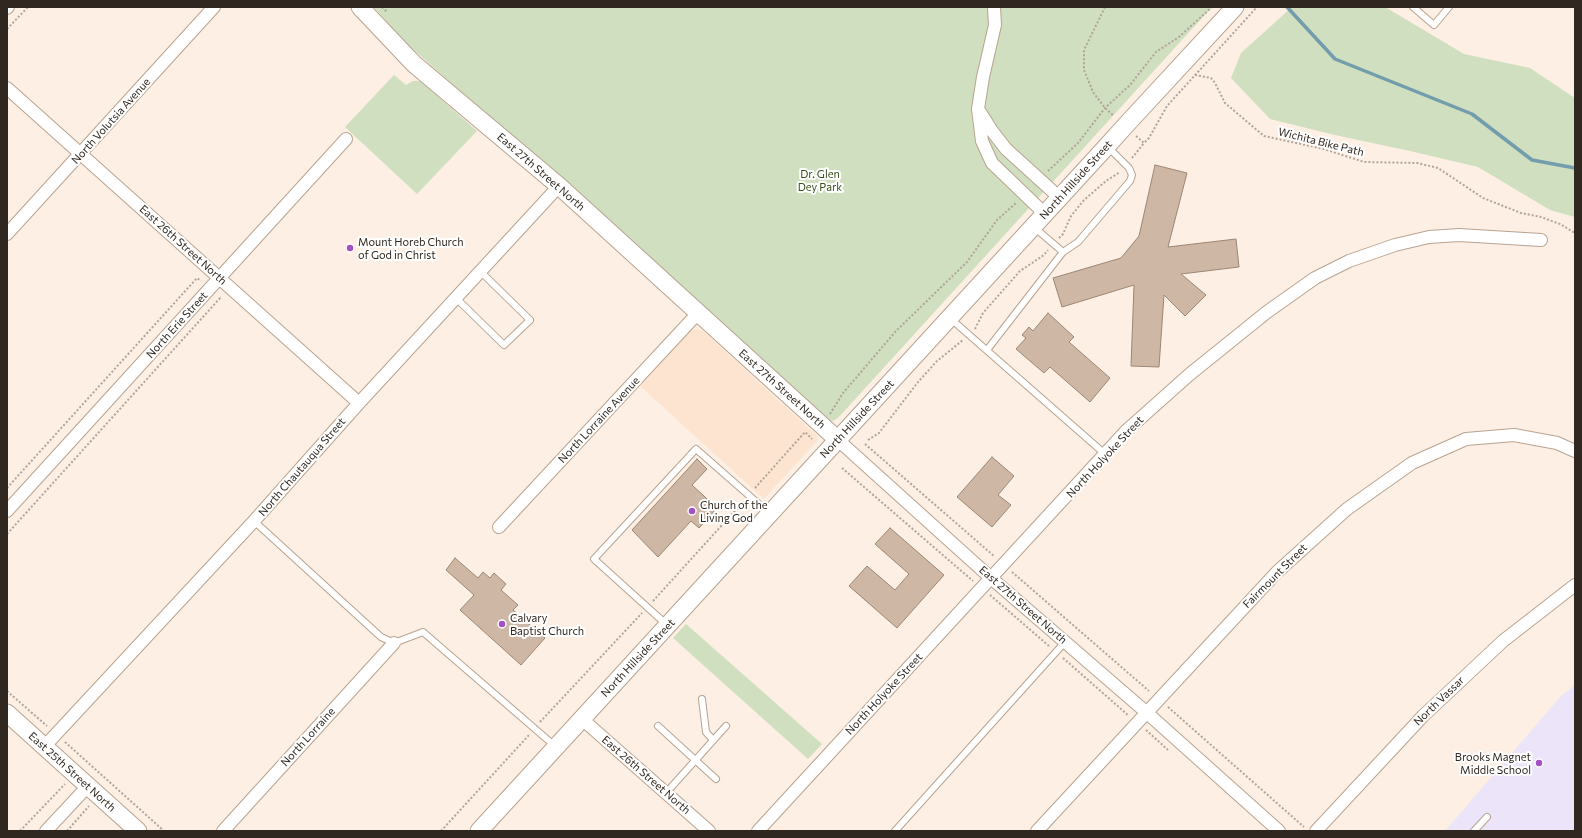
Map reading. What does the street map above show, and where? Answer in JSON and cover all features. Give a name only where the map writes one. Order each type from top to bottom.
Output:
[{"type":"main road","name":"East 27th Street North","points":[[360,7],[414,64],[559,186],[838,440]]},
{"type":"main road","name":"North Hillside Street","points":[[480,831],[1230,12]]},
{"type":"main road","name":"East 25th Street North","points":[[7,713],[138,831]]},
{"type":"street","name":"North Volutsia Avenue","points":[[7,234],[214,7]]},
{"type":"street","points":[[994,7],[995,25],[983,76],[978,109],[982,141],[992,163],[1045,214]]},
{"type":"street","name":"East 26th Street North","points":[[7,88],[359,403]]},
{"type":"street","points":[[978,109],[1006,149],[1060,198]]},
{"type":"street","name":"North Erie Street","points":[[7,511],[346,139]]},
{"type":"street","name":"North Chautauqua Street","points":[[44,747],[254,521],[359,403],[559,186]]},
{"type":"street","name":"North Holyoke Street","points":[[758,831],[1105,454],[1138,421],[1190,374],[1267,312],[1315,278],[1342,264],[1395,245],[1430,237],[1459,235],[1541,240]]},
{"type":"street","name":"North Lorraine Avenue","points":[[500,527],[698,313]]},
{"type":"street","name":"Fairmount Street","points":[[1037,831],[1277,572],[1346,509],[1412,463],[1466,439],[1514,435],[1557,443],[1575,451]]},
{"type":"street","name":"East 27th Street North","points":[[838,440],[991,578],[1146,712],[1279,831]]},
{"type":"street","name":"North Vassar","points":[[1316,831],[1423,716],[1503,641],[1575,585]]},
{"type":"street","name":"North Lorraine","points":[[223,831],[394,643]]},
{"type":"street","name":"East 26th Street North","points":[[582,719],[709,831]]},
{"type":"street","points":[[46,831],[88,786]]},
{"type":"lane","points":[[1414,7],[1434,25],[1449,7]]},
{"type":"lane","points":[[987,350],[1063,252],[1078,242],[1130,181],[1132,175],[1129,168],[1107,146]]},
{"type":"lane","points":[[1033,227],[1063,252]]},
{"type":"lane","points":[[456,298],[504,346],[530,320],[480,271]]},
{"type":"lane","points":[[950,318],[1105,454]]},
{"type":"lane","points":[[668,625],[594,559],[696,449],[770,514]]},
{"type":"lane","points":[[254,521],[382,637],[394,643],[423,632],[557,747]]},
{"type":"lane","points":[[895,831],[1065,642]]},
{"type":"lane","points":[[702,699],[706,732],[713,740]]},
{"type":"lane","points":[[658,726],[716,779]]},
{"type":"lane","points":[[666,793],[726,726]]},
{"type":"lane","points":[[1474,831],[1487,817]]},
{"type":"path","points":[[7,29],[28,7]]},
{"type":"path","points":[[1105,7],[1084,50],[1084,70],[1093,92],[1105,108],[1114,116]]},
{"type":"path","points":[[1040,179],[1078,143],[1105,108],[1130,85],[1156,52],[1179,36],[1212,7]]},
{"type":"path","points":[[868,440],[879,433],[918,382],[937,361],[976,329],[983,313],[1020,271],[1044,256],[1063,234],[1071,216],[1084,200],[1106,181],[1121,172],[1149,138],[1167,106],[1257,7]]},
{"type":"path","name":"Wichita Bike Path","points":[[1195,75],[1211,78],[1225,103],[1264,136],[1324,149],[1364,162],[1417,163],[1438,168],[1483,198],[1521,214],[1560,224],[1575,233]]},
{"type":"path","points":[[1135,135],[1144,143]]},
{"type":"path","points":[[830,414],[843,393],[896,331],[967,262],[997,220],[1025,194]]},
{"type":"path","points":[[441,831],[647,607],[805,432],[812,439]]},
{"type":"path","points":[[865,444],[1309,831]]},
{"type":"path","points":[[7,691],[164,831]]},
{"type":"path","points":[[20,831],[67,782]]},
{"type":"path","points":[[67,831],[92,804]]},
{"type":"shaded area","points":[[697,329],[703,331],[817,436],[818,440],[764,499],[640,386],[690,331]]},
{"type":"shaded area","name":"Brooks Magnet Middle School","points":[[1575,685],[1575,831],[1445,831],[1561,696]]},
{"type":"green space","name":"Dr. Glen Dey Park","points":[[374,7],[1212,7],[838,418],[833,421],[828,420],[405,42]]},
{"type":"green space","points":[[1292,7],[1385,7],[1464,54],[1530,68],[1575,98],[1575,217],[1550,210],[1478,167],[1270,119],[1231,78],[1241,53]]},
{"type":"green space","points":[[394,75],[406,85],[413,81],[420,81],[477,131],[417,194],[345,127]]},
{"type":"green space","points":[[686,624],[822,744],[808,759],[673,638]]},
{"type":"building","points":[[1155,165],[1187,173],[1168,247],[1236,239],[1239,267],[1181,274],[1206,295],[1185,316],[1164,295],[1159,367],[1131,366],[1134,285],[1062,307],[1053,278],[1121,258],[1139,236]]},
{"type":"building","points":[[1048,313],[1074,337],[1069,342],[1110,378],[1090,402],[1050,367],[1044,373],[1016,349],[1026,338],[1022,335],[1029,327],[1033,331]]},
{"type":"building","points":[[992,457],[1014,476],[998,495],[1011,505],[992,527],[957,497]]},
{"type":"building","name":"Church of the Living God","points":[[697,459],[707,469],[692,485],[717,508],[699,528],[691,521],[658,557],[632,530]]},
{"type":"building","points":[[890,528],[944,575],[897,628],[849,586],[867,566],[895,590],[909,574],[875,544]]},
{"type":"building","name":"Calvary Baptist Church","points":[[455,558],[478,578],[483,572],[490,578],[494,573],[506,584],[501,590],[518,605],[513,610],[545,638],[521,665],[460,610],[474,595],[446,570]]},
{"type":"waterway","points":[[1287,7],[1335,59],[1472,114],[1532,160],[1575,168]]},
{"type":"place","name":"Mount Horeb Church of God in Christ","points":[[350,248]]},
{"type":"place","name":"Church of the Living God","points":[[692,511]]},
{"type":"place","name":"Calvary Baptist Church","points":[[502,624]]},
{"type":"place","name":"Brooks Magnet Middle School","points":[[1539,763]]}]
